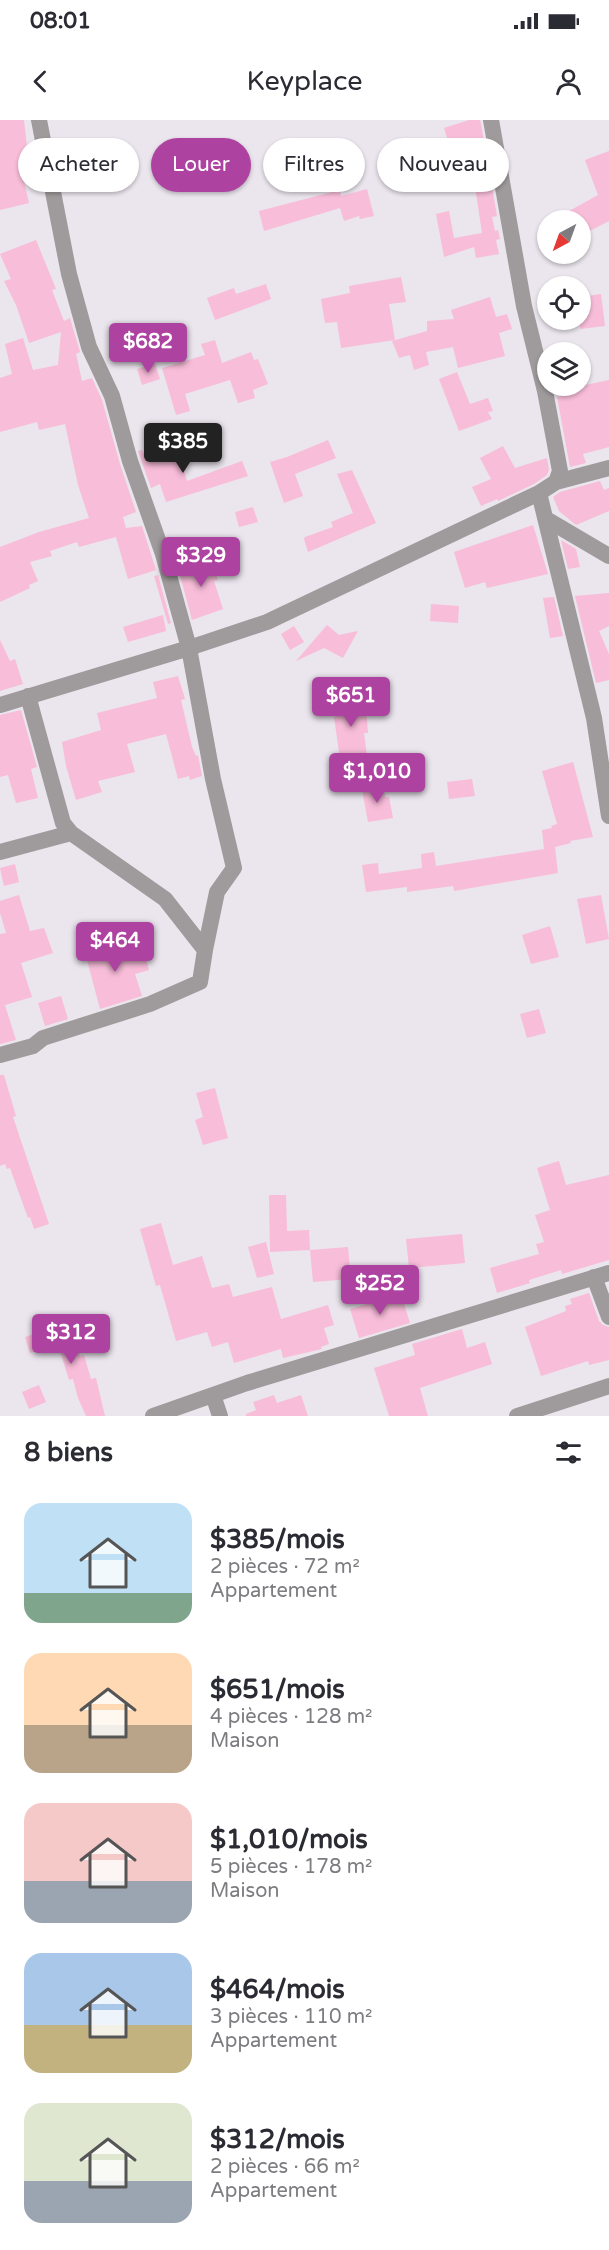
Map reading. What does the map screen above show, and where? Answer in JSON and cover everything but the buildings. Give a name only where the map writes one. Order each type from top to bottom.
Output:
[{"type":"street","points":[[0,1055],[33,1046],[43,1038],[150,1004],[200,982],[217,892],[234,868],[213,779],[189,648],[163,554],[130,460],[112,396],[86,336],[69,274],[39,120]]},
{"type":"street","points":[[491,120],[524,306],[545,391],[560,471],[556,482]]},
{"type":"street","points":[[0,705],[267,622],[539,494],[556,482],[609,468]]},
{"type":"street","points":[[539,494],[594,718],[609,816]]},
{"type":"street","points":[[546,519],[609,556]]},
{"type":"street","points":[[28,696],[63,823],[71,833],[165,899],[205,950]]},
{"type":"street","points":[[0,852],[71,833]]},
{"type":"street","points":[[153,1416],[213,1395],[601,1275],[609,1317]]},
{"type":"street","points":[[517,1416],[609,1386]]},
{"type":"street","points":[[213,1395],[220,1416]]}]
